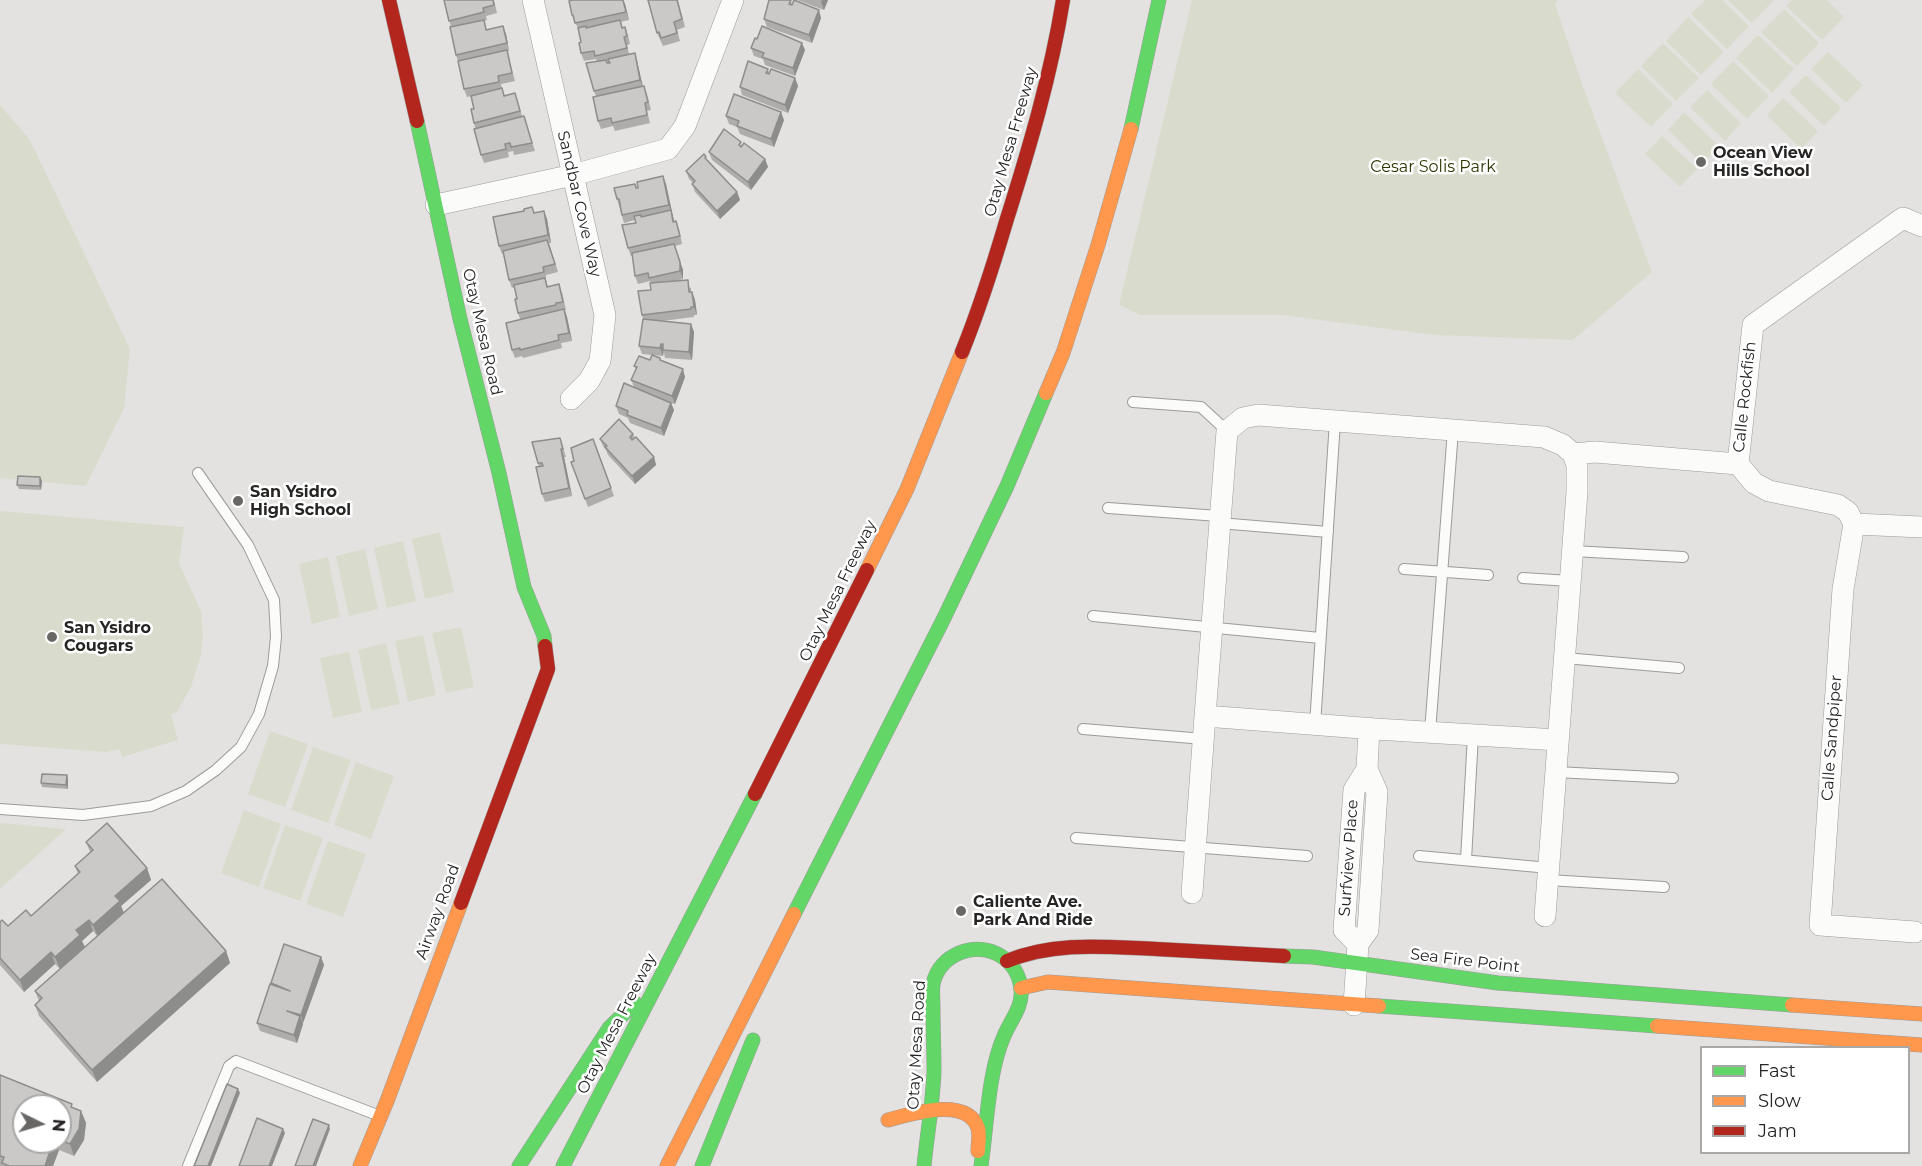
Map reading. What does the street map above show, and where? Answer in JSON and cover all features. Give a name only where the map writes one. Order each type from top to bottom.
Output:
[{"type":"main road","name":"Otay Mesa Road","points":[[389,0],[460,320],[525,587],[544,636],[548,669]]},
{"type":"main road","name":"Otay Mesa Freeway","points":[[563,1166],[796,714],[907,489],[977,315],[1022,173],[1056,44],[1064,0]]},
{"type":"main road","points":[[668,1166],[944,618],[998,506],[1063,353],[1098,245],[1130,134],[1159,0]]},
{"type":"main road","name":"Airway Road","points":[[360,1166],[548,669]]},
{"type":"main road","points":[[788,956],[850,805]]},
{"type":"main road","name":"Sea Fire Point","points":[[1007,961],[1051,947],[1085,946],[1146,947],[1313,957],[1358,954],[1498,983],[1922,1014]]},
{"type":"main road","name":"Otay Mesa Road","points":[[924,1166],[934,1073],[932,1004],[936,975],[947,959],[958,951],[973,947],[988,949],[1007,961]]},
{"type":"main road","points":[[979,1166],[1004,1031],[1020,1004],[1021,988],[1015,969],[1007,961]]},
{"type":"main road","points":[[1021,988],[1048,982],[1922,1045]]},
{"type":"main road","points":[[519,1166],[609,1028],[656,983]]},
{"type":"main road","points":[[702,1166],[757,1031]]},
{"type":"main road","points":[[927,1147],[909,1129],[888,1120],[930,1110],[948,1109],[961,1112],[972,1118],[978,1126],[979,1166]]},
{"type":"street","name":"Sandbar Cove Way","points":[[533,0],[605,315],[600,361],[589,381],[571,399]]},
{"type":"street","points":[[436,205],[573,175],[668,148],[685,126],[733,0]]},
{"type":"street","name":"Calle Rockfish","points":[[1854,524],[1848,512],[1838,505],[1769,491],[1754,483],[1738,464],[1753,326],[1903,218],[1922,226]]},
{"type":"street","points":[[1192,893],[1227,431],[1243,418],[1258,415],[1545,437],[1563,445],[1573,454],[1577,465],[1577,492],[1545,916]]},
{"type":"street","points":[[1573,454],[1594,452],[1738,464]]},
{"type":"street","points":[[1854,524],[1922,527]]},
{"type":"street","name":"Calle Sandpiper","points":[[1854,524],[1844,578],[1820,925],[1915,932]]},
{"type":"street","points":[[1205,716],[1558,740]]},
{"type":"street","name":"Surfview Place","points":[[1354,1005],[1358,954],[1368,930],[1377,792],[1367,769],[1369,728]]},
{"type":"lane","points":[[1133,402],[1201,407],[1227,431]]},
{"type":"lane","points":[[1315,724],[1335,421]]},
{"type":"lane","points":[[1430,732],[1453,430]]},
{"type":"lane","points":[[0,809],[83,815],[151,806],[186,791],[216,770],[241,747],[246,739],[260,714],[273,666],[276,637],[274,600],[248,545],[198,472]]},
{"type":"lane","points":[[1108,508],[1328,532]]},
{"type":"lane","points":[[1573,551],[1683,557]]},
{"type":"lane","points":[[1404,569],[1488,575]]},
{"type":"lane","points":[[1523,578],[1570,581]]},
{"type":"lane","points":[[1093,616],[1320,638]]},
{"type":"lane","points":[[1565,658],[1679,668]]},
{"type":"lane","points":[[1083,729],[1204,739]]},
{"type":"lane","points":[[1466,860],[1473,735]]},
{"type":"lane","points":[[1556,772],[1672,778]]},
{"type":"lane","points":[[1076,838],[1306,856]]},
{"type":"lane","points":[[1419,856],[1466,860],[1548,874],[1664,887]]},
{"type":"lane","points":[[188,1166],[229,1066],[236,1061],[380,1116]]},
{"type":"green space","name":"Cesar Solis Park","points":[[1192,0],[1558,0],[1555,4],[1582,84],[1652,272],[1573,340],[1434,335],[1282,315],[1140,315],[1119,305]]},
{"type":"green space","points":[[1705,0],[1722,0],[1749,26],[1727,49],[1691,14]]},
{"type":"green space","points":[[1728,0],[1774,0],[1752,23]]},
{"type":"green space","points":[[1792,0],[1827,0],[1844,17],[1822,40],[1786,6]]},
{"type":"green space","points":[[1784,9],[1819,43],[1797,66],[1761,32]]},
{"type":"green space","points":[[1688,17],[1724,52],[1701,75],[1666,41]]},
{"type":"green space","points":[[1758,35],[1794,69],[1772,93],[1736,58]]},
{"type":"green space","points":[[1663,43],[1699,78],[1676,101],[1641,66]]},
{"type":"green space","points":[[1828,52],[1863,85],[1846,103],[1811,69]]},
{"type":"green space","points":[[1733,61],[1769,96],[1747,119],[1711,84]]},
{"type":"green space","points":[[1638,69],[1673,104],[1651,127],[1615,93]]},
{"type":"green space","points":[[1806,75],[1841,108],[1824,126],[1789,92]]},
{"type":"green space","points":[[1707,90],[1741,123],[1725,141],[1690,107]]},
{"type":"green space","points":[[1783,98],[1818,131],[1801,149],[1767,115]]},
{"type":"green space","points":[[0,105],[30,140],[130,349],[124,408],[86,486],[0,478]]},
{"type":"green space","points":[[1684,112],[1719,146],[1702,164],[1668,130]]},
{"type":"green space","points":[[1662,136],[1697,169],[1680,187],[1645,154]]},
{"type":"green space","points":[[0,511],[184,527],[179,563],[201,611],[203,636],[201,655],[191,687],[177,712],[171,715],[178,740],[122,757],[120,749],[106,752],[0,744]]},
{"type":"green space","points":[[440,532],[454,592],[425,599],[412,539]]},
{"type":"green space","points":[[403,541],[416,601],[387,608],[374,548]]},
{"type":"green space","points":[[365,549],[378,609],[349,616],[336,556]]},
{"type":"green space","points":[[328,557],[340,617],[312,624],[299,564]]},
{"type":"green space","points":[[461,627],[474,687],[446,693],[432,633]]},
{"type":"green space","points":[[423,635],[436,695],[408,702],[395,641]]},
{"type":"green space","points":[[386,643],[400,704],[371,710],[358,650]]},
{"type":"green space","points":[[349,652],[362,712],[333,718],[320,658]]},
{"type":"green space","points":[[270,731],[308,744],[285,807],[248,794]]},
{"type":"green space","points":[[313,747],[351,760],[328,823],[291,810]]},
{"type":"green space","points":[[356,762],[394,776],[371,839],[334,825]]},
{"type":"green space","points":[[244,810],[281,824],[259,887],[221,873]]},
{"type":"green space","points":[[0,823],[66,829],[0,889]]},
{"type":"green space","points":[[285,825],[323,838],[300,901],[263,888]]},
{"type":"green space","points":[[328,841],[366,854],[343,917],[306,904]]},
{"type":"building","points":[[444,0],[493,0],[494,5],[483,8],[484,12],[449,21]]},
{"type":"building","points":[[623,0],[626,12],[575,23],[569,1]]},
{"type":"building","points":[[648,0],[677,0],[682,19],[674,22],[677,33],[661,38],[659,32],[657,33]]},
{"type":"building","points":[[769,0],[791,0],[789,4],[792,5],[794,0],[819,10],[809,35],[764,19]]},
{"type":"building","points":[[484,20],[486,30],[503,26],[507,43],[456,55],[450,27]]},
{"type":"building","points":[[620,20],[622,28],[625,27],[627,36],[624,37],[627,48],[595,56],[594,51],[581,53],[578,28]]},
{"type":"building","points":[[762,26],[802,43],[793,68],[762,57],[764,53],[751,48]]},
{"type":"building","points":[[507,50],[512,73],[498,76],[499,82],[464,89],[458,61]]},
{"type":"building","points":[[635,53],[640,80],[594,91],[586,63],[606,60],[610,63],[608,59]]},
{"type":"building","points":[[748,61],[768,69],[766,73],[769,74],[771,69],[795,78],[785,105],[740,87]]},
{"type":"building","points":[[644,86],[648,102],[645,103],[647,115],[612,123],[611,118],[598,121],[593,97]]},
{"type":"building","points":[[502,88],[504,96],[515,93],[520,111],[474,123],[471,96]]},
{"type":"building","points":[[734,94],[781,112],[771,139],[737,126],[739,121],[726,116]]},
{"type":"building","points":[[524,116],[532,143],[511,147],[510,143],[505,144],[506,149],[481,155],[474,129]]},
{"type":"building","points":[[724,129],[741,142],[739,145],[741,147],[744,143],[765,159],[748,182],[709,152]]},
{"type":"building","points":[[704,154],[705,158],[737,192],[717,211],[692,184],[695,181],[686,171]]},
{"type":"building","points":[[663,176],[669,205],[622,215],[614,188],[635,184],[638,188],[637,182]]},
{"type":"building","points":[[532,207],[534,213],[544,211],[548,235],[499,246],[493,217],[524,211]]},
{"type":"building","points":[[671,210],[673,222],[676,221],[680,236],[628,248],[622,225],[636,223],[634,216],[641,215],[641,217]]},
{"type":"building","points":[[547,240],[555,264],[543,267],[544,272],[509,280],[503,251]]},
{"type":"building","points":[[674,244],[680,262],[680,271],[649,278],[648,273],[635,276],[632,253]]},
{"type":"building","points":[[545,278],[547,287],[559,284],[563,302],[518,313],[514,285]]},
{"type":"building","points":[[688,280],[694,307],[642,315],[638,291],[651,290],[650,283]]},
{"type":"building","points":[[564,309],[569,333],[558,335],[559,340],[512,350],[506,323]]},
{"type":"building","points":[[643,319],[691,324],[689,352],[663,350],[663,344],[660,348],[639,346]]},
{"type":"building","points":[[652,355],[683,369],[672,396],[631,380],[639,356],[650,360]]},
{"type":"building","points":[[624,383],[671,403],[661,428],[627,415],[628,411],[616,406]]},
{"type":"building","points":[[619,419],[633,434],[630,437],[632,440],[636,437],[654,457],[632,476],[600,439]]},
{"type":"building","points":[[560,438],[569,488],[542,494],[536,467],[543,466],[542,463],[538,463],[532,442]]},
{"type":"building","points":[[593,439],[611,488],[585,499],[571,462],[574,461],[571,448]]},
{"type":"building","points":[[18,476],[40,477],[40,486],[17,485]]},
{"type":"building","points":[[42,774],[67,775],[66,785],[41,783]]},
{"type":"building","points":[[107,823],[147,868],[115,896],[120,901],[93,925],[89,920],[76,930],[80,935],[55,957],[51,952],[20,980],[0,958],[0,922],[2,920],[8,926],[26,910],[31,916],[80,872],[75,866],[93,850],[86,842]]},
{"type":"building","points":[[162,879],[226,951],[92,1070],[35,1005],[42,998],[35,991]]},
{"type":"building","points":[[284,944],[321,957],[301,1015],[287,1011],[300,1016],[294,1035],[257,1023],[270,984],[290,991],[271,983]]},
{"type":"building","points":[[0,1075],[47,1094],[12,1094],[12,1154],[49,1154],[45,1166],[9,1166],[2,1163],[4,1157],[0,1156]]},
{"type":"building","points":[[227,1084],[238,1089],[208,1166],[194,1166]]},
{"type":"building","points":[[72,1107],[81,1111],[79,1129],[72,1141]]},
{"type":"building","points":[[257,1118],[283,1129],[269,1166],[239,1166]]},
{"type":"building","points":[[313,1119],[329,1125],[313,1166],[295,1166]]},
{"type":"traffic: fast","points":[[1131,129],[1159,0]]},
{"type":"traffic: fast","points":[[417,121],[460,319],[499,473],[524,587],[544,636],[545,646]]},
{"type":"traffic: fast","points":[[794,914],[944,618],[1007,486],[1046,393]]},
{"type":"traffic: fast","points":[[563,1166],[755,794]]},
{"type":"traffic: fast","points":[[924,1166],[934,1071],[933,984],[943,965],[951,958],[960,953],[981,949],[991,951],[1009,963],[1015,971],[1021,990],[1018,1008],[1004,1036],[994,1066],[981,1166]]},
{"type":"traffic: fast","points":[[1284,956],[1313,957],[1498,983],[1792,1005]]},
{"type":"traffic: fast","points":[[519,1166],[609,1028],[635,1003]]},
{"type":"traffic: fast","points":[[1379,1006],[1657,1026]]},
{"type":"traffic: fast","points":[[702,1166],[753,1040]]},
{"type":"traffic: slow","points":[[1046,393],[1063,353],[1098,245],[1131,129]]},
{"type":"traffic: slow","points":[[867,570],[907,489],[962,352]]},
{"type":"traffic: slow","points":[[360,1166],[387,1101],[461,903]]},
{"type":"traffic: slow","points":[[667,1166],[794,914]]},
{"type":"traffic: slow","points":[[1021,988],[1048,982],[1379,1006]]},
{"type":"traffic: slow","points":[[1792,1005],[1922,1014]]},
{"type":"traffic: slow","points":[[1657,1026],[1922,1045]]},
{"type":"traffic: slow","points":[[888,1120],[924,1111],[963,1112],[972,1118],[978,1128],[978,1151]]},
{"type":"traffic: jam","points":[[389,0],[417,121]]},
{"type":"traffic: jam","points":[[962,352],[991,271],[1031,139],[1046,84],[1063,0]]},
{"type":"traffic: jam","points":[[755,794],[867,570]]},
{"type":"traffic: jam","points":[[461,903],[548,669],[545,646]]},
{"type":"traffic: jam","points":[[1007,961],[1044,950],[1081,947],[1284,956]]},
{"type":"place","name":"Ocean View Hills School","points":[[1701,162]]},
{"type":"place","name":"San Ysidro High School","points":[[238,501]]},
{"type":"place","name":"San Ysidro Cougars","points":[[52,637]]},
{"type":"place","name":"Caliente Ave. Park And Ride","points":[[961,911]]}]
